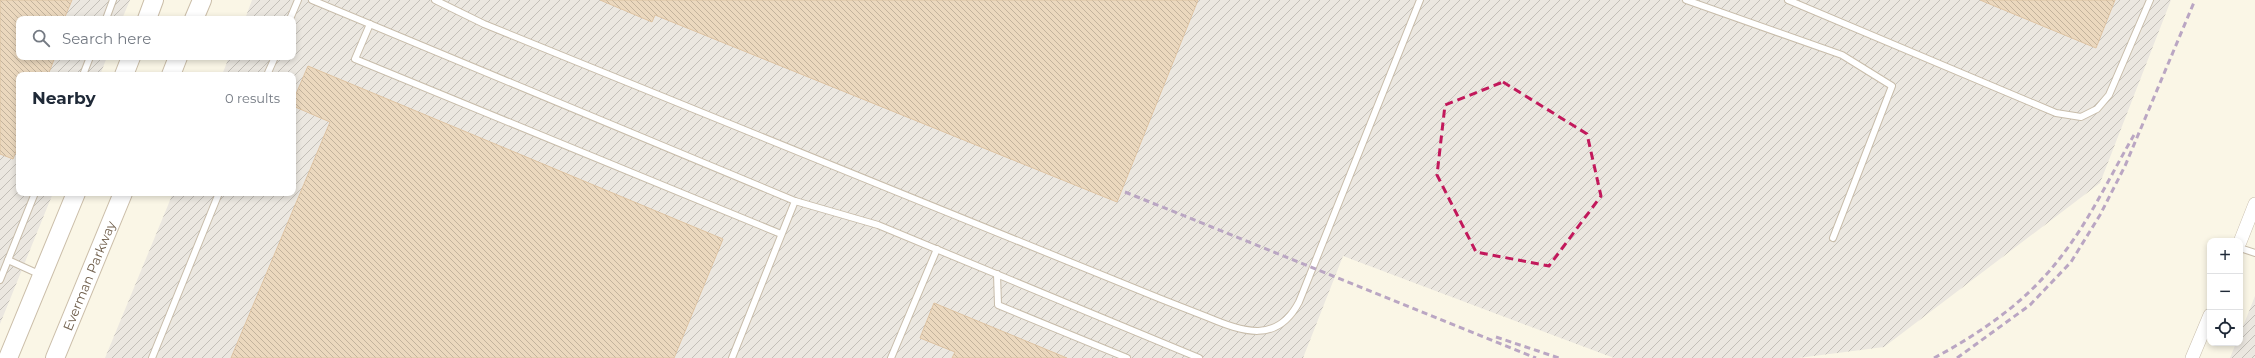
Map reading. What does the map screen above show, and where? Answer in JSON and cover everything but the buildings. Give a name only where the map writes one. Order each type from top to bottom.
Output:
[{"type":"main road","points":[[148,16],[154,0]]},
{"type":"main road","points":[[195,16],[202,0]]},
{"type":"main road","points":[[172,72],[177,60]]},
{"type":"main road","points":[[8,358],[75,196]]},
{"type":"main road","name":"Everman Parkway","points":[[55,358],[122,196]]},
{"type":"street","points":[[2242,238],[2255,204]]},
{"type":"street","points":[[2192,358],[2207,322]]},
{"type":"lane","points":[[107,16],[113,0]]},
{"type":"lane","points":[[291,16],[298,0]]},
{"type":"lane","points":[[312,0],[795,201],[878,225],[1199,358]]},
{"type":"lane","points":[[435,0],[492,27],[1196,313],[1238,330],[1255,332],[1269,330],[1282,323],[1293,313],[1299,302],[1420,0]]},
{"type":"lane","points":[[1686,0],[1842,55],[1892,86],[1833,238]]},
{"type":"lane","points":[[1788,0],[2056,113],[2081,117],[2097,109],[2110,95],[2150,0]]},
{"type":"lane","points":[[370,24],[355,59],[782,234]]},
{"type":"lane","points":[[84,72],[89,60]]},
{"type":"lane","points":[[268,72],[274,60]]},
{"type":"lane","points":[[0,279],[34,196]]},
{"type":"lane","points":[[152,358],[218,196]]},
{"type":"lane","points":[[732,358],[795,201]]},
{"type":"lane","points":[[2243,249],[2255,253]]},
{"type":"lane","points":[[891,358],[937,250]]},
{"type":"lane","points":[[8,260],[42,275]]},
{"type":"lane","points":[[997,274],[998,305],[1127,358]]},
{"type":"highlighted area","points":[[1503,82],[1587,134],[1601,196],[1549,266],[1476,252],[1437,175],[1445,105]]},
{"type":"shaded area","points":[[0,0],[130,0],[123,16],[16,16],[16,60],[106,60],[101,72],[16,72],[16,196],[52,196],[0,324]]},
{"type":"shaded area","points":[[252,0],[2171,0],[2100,183],[1884,347],[1798,358],[1614,358],[1343,256],[1303,358],[105,358],[172,196],[296,196],[296,72],[223,72],[228,60],[296,60],[296,16],[246,16]]},
{"type":"shaded area","points":[[2255,296],[2255,358],[2230,358],[2235,346],[2243,346],[2243,326]]},
{"type":"railway","points":[[1957,358],[2030,305],[2071,262],[2100,215],[2125,166],[2195,0]]},
{"type":"railway","points":[[1934,358],[1986,327],[2018,302],[2047,274],[2081,229],[2134,135]]},
{"type":"railway","points":[[1125,192],[1536,358]]},
{"type":"railway","points":[[1496,337],[1559,358]]}]
